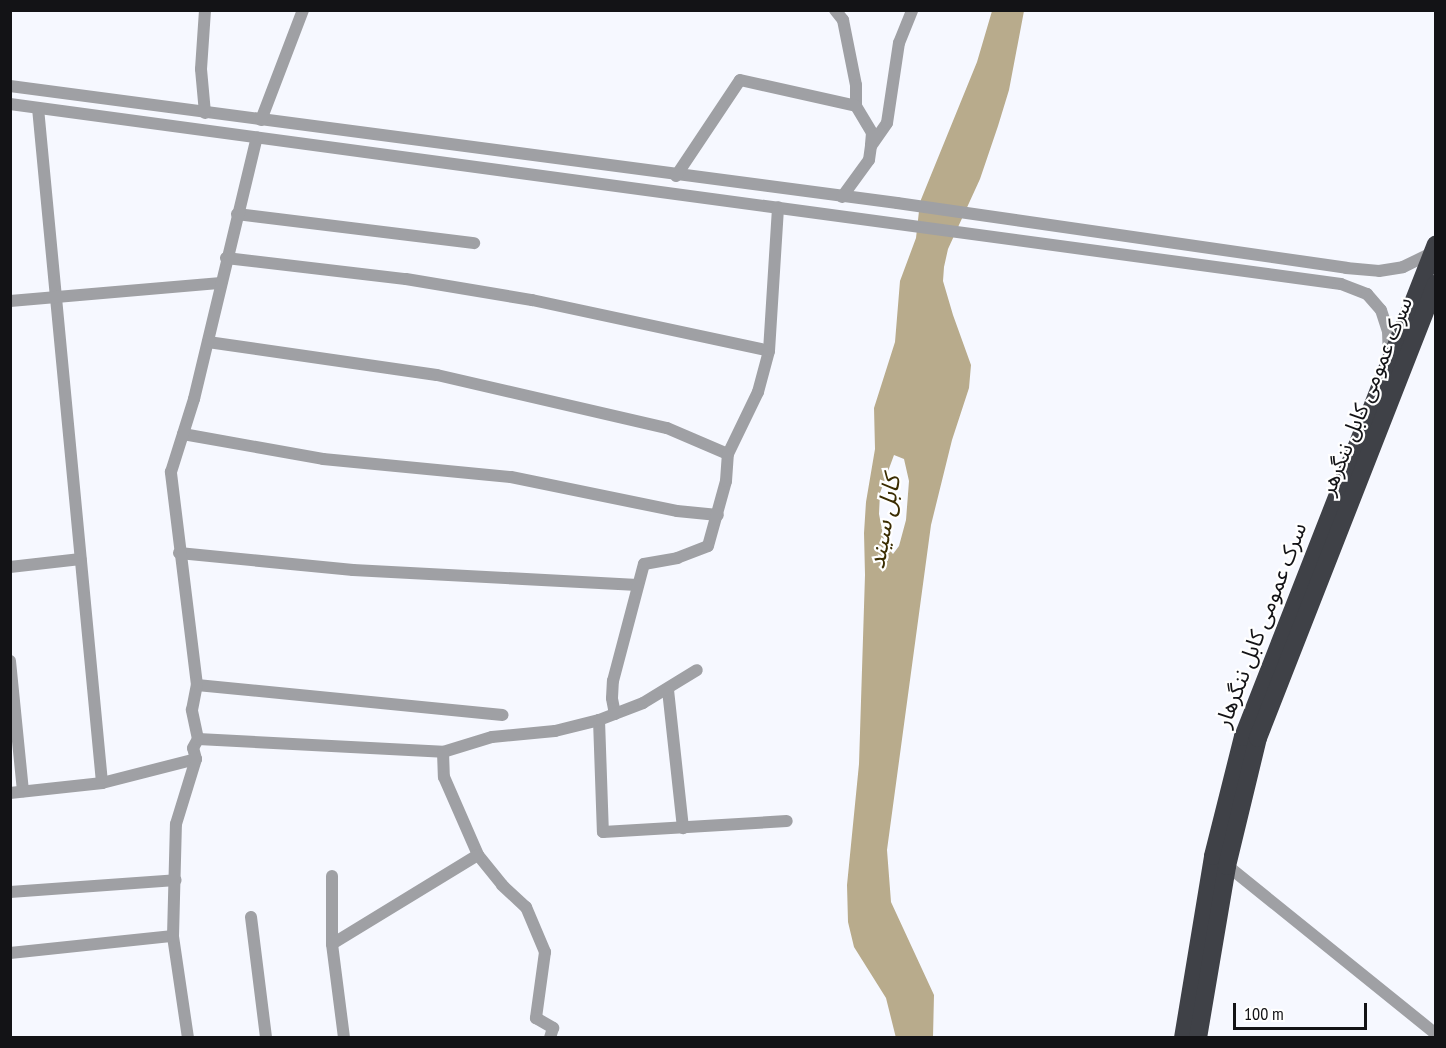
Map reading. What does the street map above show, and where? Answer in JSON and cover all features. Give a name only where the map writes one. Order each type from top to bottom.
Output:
[{"type":"highway","name":"سرک عمومی کابل ننگرهار","points":[[1183,1038],[1243,737],[1434,249]]},
{"type":"highway","name":"سرک عمومی کابل ننگرهر","points":[[1220,861],[1258,738],[1436,284]]},
{"type":"highway","name":"سرک عمومی کابل ننگرهار","points":[[1198,1038],[1220,861]]},
{"type":"street","points":[[204,113],[201,69],[205,10]]},
{"type":"street","points":[[261,120],[303,10]]},
{"type":"street","points":[[835,10],[843,20],[856,85],[856,106],[872,134],[868,160],[842,197]]},
{"type":"street","points":[[871,146],[887,123],[899,43],[912,10]]},
{"type":"street","points":[[676,176],[740,80],[856,106]]},
{"type":"street","points":[[10,86],[897,204],[1379,271],[1403,267],[1434,249]]},
{"type":"street","points":[[10,104],[1341,284],[1367,294],[1381,310],[1388,331],[1389,364]]},
{"type":"street","points":[[38,108],[102,783]]},
{"type":"street","points":[[188,1038],[173,936],[176,824],[196,759],[193,748],[198,739],[192,710],[197,685],[179,553],[171,472],[208,342],[226,258],[257,137]]},
{"type":"street","points":[[594,183],[596,165]]},
{"type":"street","points":[[615,714],[612,698],[613,681],[644,564],[677,558],[708,546],[726,482],[728,454],[758,392],[769,351],[778,207]]},
{"type":"street","points":[[237,214],[474,243]]},
{"type":"street","points":[[226,258],[406,279],[532,300],[769,351]]},
{"type":"street","points":[[10,302],[221,284]]},
{"type":"street","points":[[208,342],[437,375],[667,428],[728,454]]},
{"type":"street","points":[[183,435],[323,459],[511,477],[677,511],[718,515]]},
{"type":"street","points":[[179,553],[353,570],[638,585]]},
{"type":"street","points":[[10,567],[81,559]]},
{"type":"street","points":[[10,661],[23,791]]},
{"type":"street","points":[[198,739],[443,752],[492,737],[555,731],[599,720],[668,690],[697,670]]},
{"type":"street","points":[[197,685],[502,715]]},
{"type":"street","points":[[668,690],[683,828]]},
{"type":"street","points":[[599,720],[603,832],[787,821]]},
{"type":"street","points":[[443,752],[444,777],[478,855],[502,885],[526,908],[544,952],[536,1018],[553,1028],[549,1038]]},
{"type":"street","points":[[10,794],[102,783],[196,759]]},
{"type":"street","points":[[332,944],[478,855]]},
{"type":"street","points":[[1220,861],[1436,1034]]},
{"type":"street","points":[[332,876],[332,944],[344,1038]]},
{"type":"street","points":[[10,892],[176,880]]},
{"type":"street","points":[[251,917],[266,1038]]},
{"type":"street","points":[[10,953],[173,936]]},
{"type":"shaded area","points":[[992,11],[1024,11],[1009,90],[998,126],[980,179],[948,249],[944,267],[943,281],[971,365],[969,388],[952,440],[931,525],[887,850],[891,902],[934,995],[933,1037],[896,1038],[886,998],[854,947],[848,922],[847,885],[859,764],[866,502],[875,449],[874,408],[895,342],[900,281],[916,238],[920,202],[977,62]],"holes":[[[894,455],[904,459],[909,481],[906,520],[899,546],[893,554],[885,545],[879,514],[880,493]]]},
{"type":"water label","name":"کابل سيند","points":[[884,522]]}]
